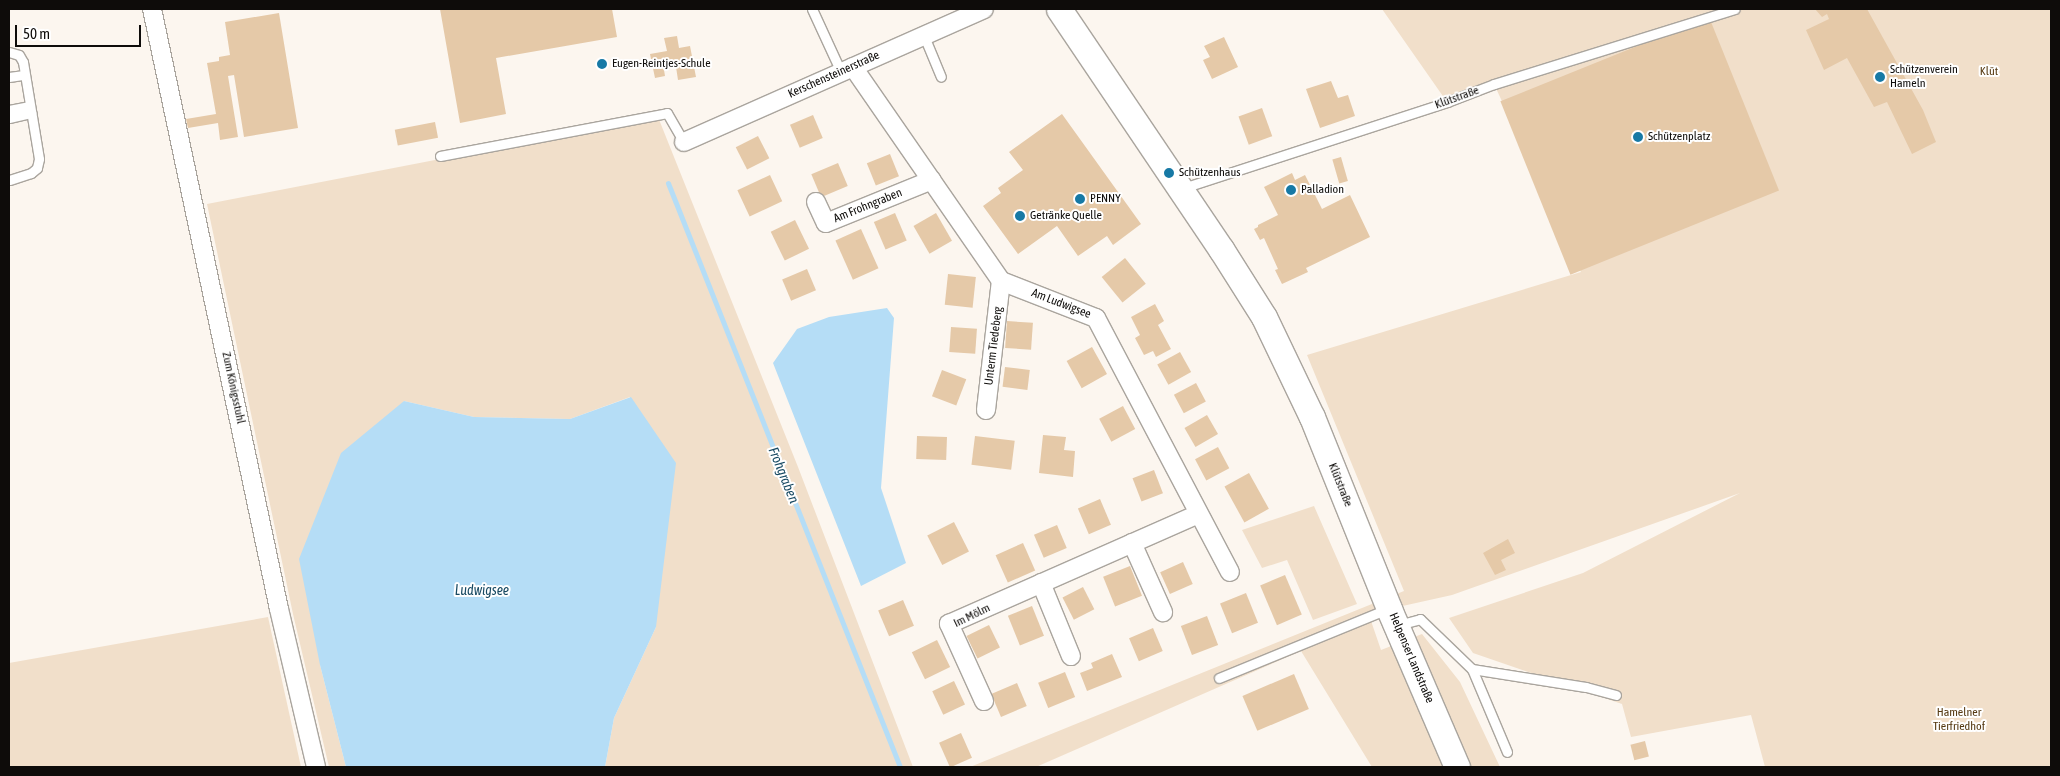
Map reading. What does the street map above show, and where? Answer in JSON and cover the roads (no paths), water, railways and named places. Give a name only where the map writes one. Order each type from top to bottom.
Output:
[{"type":"main road","name":"Klütstraße","points":[[1059,9],[1221,249],[1264,317],[1312,417],[1366,549]]},
{"type":"main road","name":"Helpenser Landstraße","points":[[1366,549],[1457,767]]},
{"type":"street","name":"Zum Königsstuhl","points":[[152,9],[277,599],[316,767]]},
{"type":"street","name":"Kerschensteinerstraße","points":[[684,142],[984,9]]},
{"type":"street","points":[[847,69],[932,180],[1001,281]]},
{"type":"street","name":"Am Frohngraben","points":[[816,202],[826,223],[932,180]]},
{"type":"street","name":"Unterm Tiedeberg","points":[[986,410],[1001,281]]},
{"type":"street","name":"Am Ludwigsee","points":[[1001,281],[1096,318],[1230,572]]},
{"type":"street","name":"Im Mölm","points":[[984,701],[949,624],[1198,514]]},
{"type":"street","points":[[1132,543],[1163,612]]},
{"type":"street","points":[[1041,583],[1071,656]]},
{"type":"lane","points":[[812,9],[847,69]]},
{"type":"lane","name":"Klütstraße","points":[[1179,189],[1447,102],[1494,84],[1735,9]]},
{"type":"lane","points":[[924,36],[941,76]]},
{"type":"lane","points":[[9,52],[19,55],[39,159],[37,168],[22,178],[9,180]]},
{"type":"lane","points":[[9,77],[24,75]]},
{"type":"lane","points":[[9,110],[30,109]]},
{"type":"lane","points":[[9,118],[30,109]]},
{"type":"lane","points":[[440,156],[667,113],[684,142]]},
{"type":"lane","points":[[1219,678],[1393,617],[1420,619],[1472,669],[1507,752]]},
{"type":"lane","points":[[1472,669],[1586,687],[1616,695]]},
{"type":"water","points":[[887,308],[894,318],[881,488],[906,563],[861,586],[773,363],[797,329],[829,317]]},
{"type":"water","name":"Ludwigsee","points":[[631,397],[676,463],[656,627],[614,718],[605,767],[346,767],[320,665],[299,559],[341,453],[404,401],[474,417],[570,419]]},
{"type":"waterway","name":"Frohgraben","points":[[668,183],[900,767]]},
{"type":"place","name":"Eugen-Reintjes-Schule","points":[[602,64]]},
{"type":"place","name":"Schützenverein Hameln","points":[[1880,77]]},
{"type":"place","name":"Schützenplatz","points":[[1638,137]]},
{"type":"place","name":"Schützenhaus","points":[[1169,173]]},
{"type":"place","name":"Palladion","points":[[1291,190]]},
{"type":"place","name":"PENNY","points":[[1080,199]]},
{"type":"place","name":"Getränke Quelle","points":[[1020,216]]},
{"type":"park label","name":"Klüt","points":[[1989,72]]},
{"type":"park label","name":"Hamelner Tierfriedhof","points":[[1959,720]]}]
